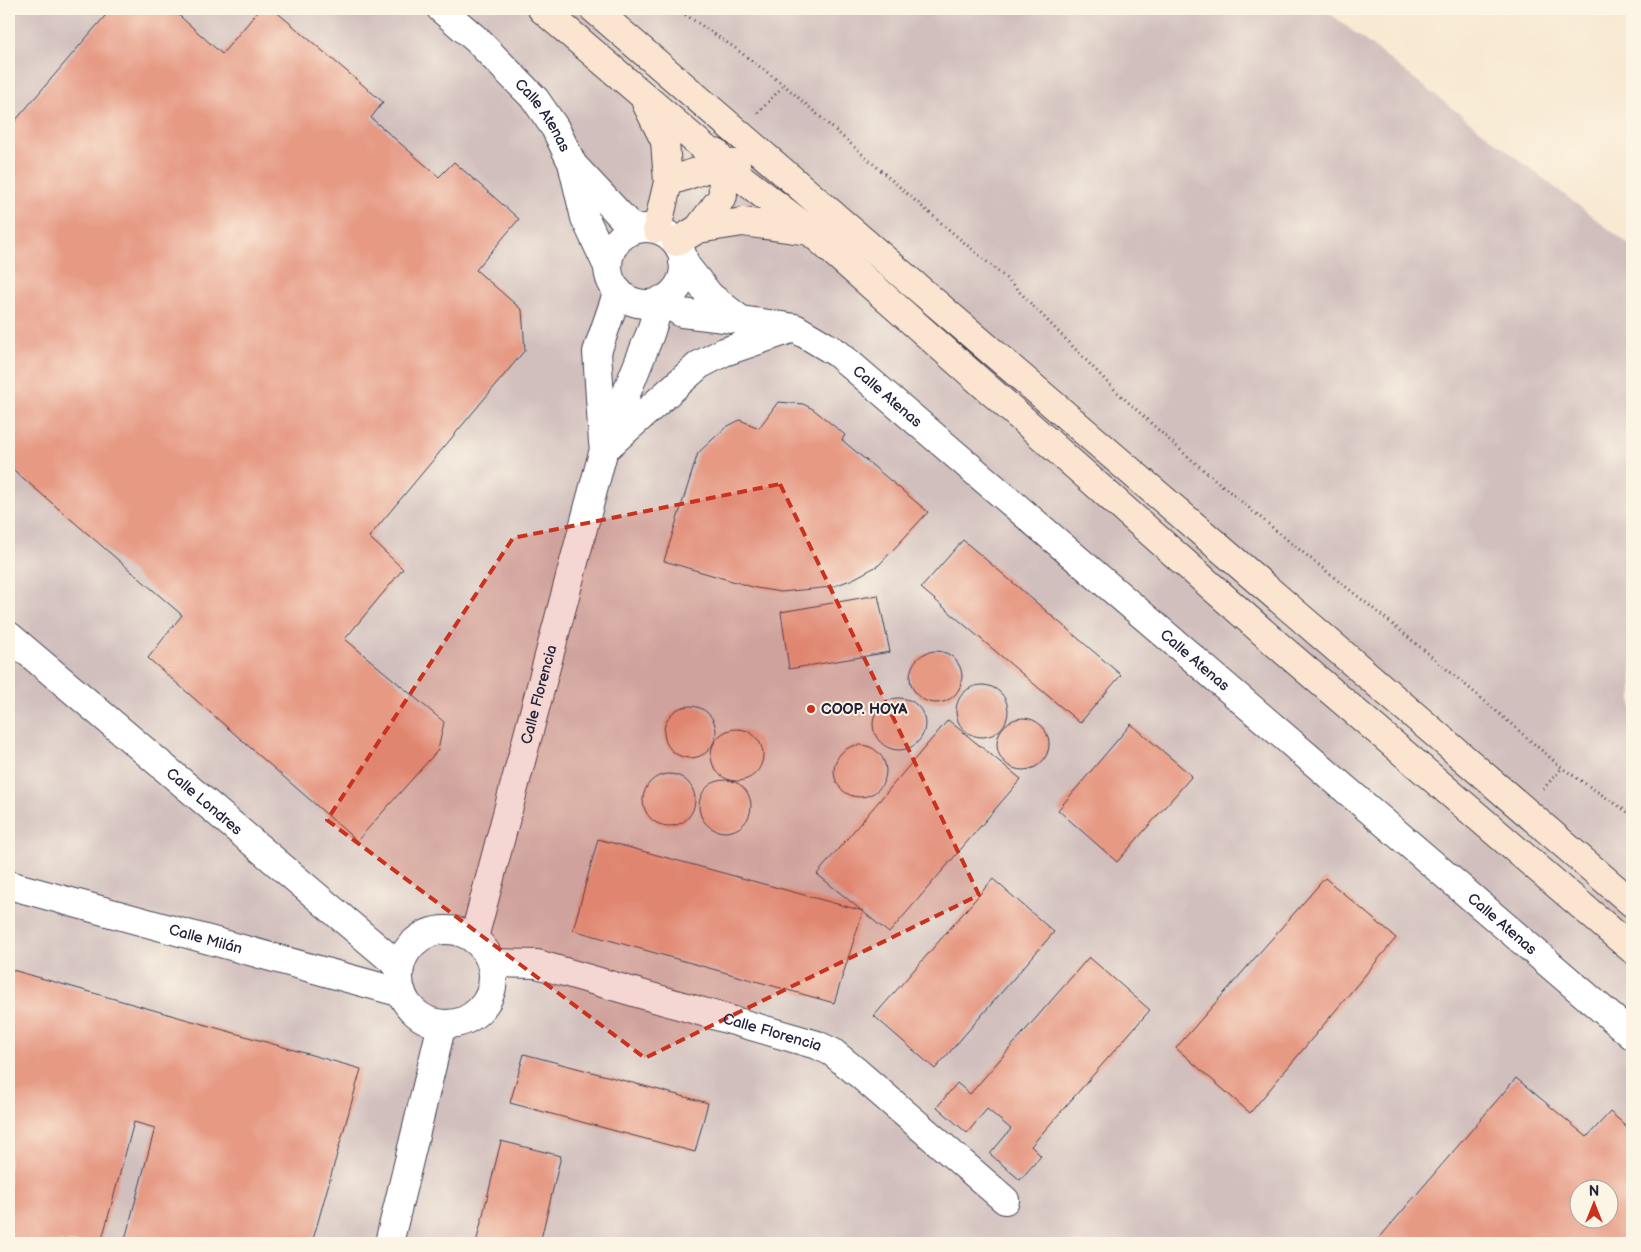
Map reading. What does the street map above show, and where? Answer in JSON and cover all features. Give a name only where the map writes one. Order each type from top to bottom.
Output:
[{"type":"main road","points":[[542,9],[722,163],[810,231],[1282,648],[1632,949]]},
{"type":"main road","points":[[570,9],[693,119],[722,163],[722,196],[670,239]]},
{"type":"main road","points":[[594,9],[1632,903]]},
{"type":"main road","points":[[642,95],[664,141],[670,239]]},
{"type":"main road","points":[[668,182],[722,163],[754,166],[1126,488],[1300,617]]},
{"type":"main road","points":[[670,239],[743,222],[810,231]]},
{"type":"street","name":"Calle Atenas","points":[[441,9],[478,40],[536,99],[555,128],[573,166],[670,239],[710,296],[741,320]]},
{"type":"street","points":[[573,166],[585,218],[613,279],[624,298],[641,304],[660,301],[674,292],[683,277],[670,239],[623,236],[612,250],[613,279]]},
{"type":"street","name":"Calle Florencia","points":[[604,449],[596,352],[613,279]]},
{"type":"street","name":"Calle Atenas","points":[[660,301],[682,313],[795,328],[837,353],[1632,1035]]},
{"type":"street","name":"Calle Florencia","points":[[474,938],[604,449],[650,334],[660,301]]},
{"type":"street","points":[[604,449],[699,364],[724,352],[795,328]]},
{"type":"street","name":"Calle Londres","points":[[9,636],[401,980]]},
{"type":"street","name":"Calle Milán","points":[[9,885],[401,980]]},
{"type":"street","points":[[459,931],[474,938],[485,949],[492,963],[494,978],[491,993],[484,1007],[472,1017],[458,1023],[442,1024],[429,1021],[417,1014],[408,1005],[401,980],[405,953],[415,941],[428,932],[459,931]]},
{"type":"street","name":"Calle Florencia","points":[[492,963],[537,964],[817,1044],[832,1052],[858,1073],[1005,1200]]},
{"type":"street","points":[[389,1243],[442,1024]]},
{"type":"path","points":[[677,9],[735,48],[784,85],[1007,279],[1116,391],[1187,456],[1466,684],[1562,768],[1632,815]]},
{"type":"path","points":[[739,133],[784,85]]},
{"type":"highlighted area","points":[[780,484],[979,895],[645,1058],[327,820],[513,538]]},
{"type":"shaded area","points":[[9,9],[1324,9],[1632,247],[1632,1243],[9,1243]]},
{"type":"building","points":[[111,9],[172,9],[222,54],[260,9],[273,9],[383,102],[371,118],[439,177],[454,162],[519,219],[476,270],[522,310],[525,350],[369,537],[403,569],[345,639],[444,722],[438,750],[357,841],[148,658],[182,615],[9,466],[9,128]]},
{"type":"building","points":[[778,402],[803,404],[813,409],[845,435],[842,440],[928,512],[879,565],[853,579],[832,587],[781,592],[756,588],[664,561],[698,453],[726,427],[740,420],[759,428]]},
{"type":"building","points":[[963,540],[1121,675],[1080,723],[921,588]]},
{"type":"building","points":[[878,595],[890,652],[789,669],[781,612]]},
{"type":"building","points":[[931,651],[941,651],[950,655],[958,663],[962,677],[958,691],[950,699],[941,703],[931,703],[922,699],[914,691],[910,682],[910,672],[914,663],[922,655]]},
{"type":"building","points":[[982,685],[996,689],[1004,697],[1008,711],[1004,725],[996,733],[982,737],[968,733],[960,725],[956,711],[960,697],[968,689]]},
{"type":"building","points":[[899,698],[913,702],[921,710],[925,724],[921,738],[913,746],[899,750],[885,746],[877,738],[873,724],[877,710],[885,702]]},
{"type":"building","points":[[685,706],[695,706],[704,710],[712,718],[716,732],[712,746],[704,754],[695,758],[685,758],[676,754],[668,746],[664,737],[664,727],[668,718],[676,710]]},
{"type":"building","points":[[1023,718],[1037,722],[1045,730],[1049,744],[1045,758],[1037,766],[1023,770],[1009,766],[1001,758],[997,744],[1001,730],[1009,722]]},
{"type":"building","points":[[948,720],[1021,779],[889,933],[817,874]]},
{"type":"building","points":[[1131,724],[1192,776],[1117,862],[1058,810]]},
{"type":"building","points":[[732,729],[742,729],[751,733],[759,741],[763,755],[759,769],[751,777],[742,781],[732,781],[723,777],[715,769],[711,760],[711,750],[715,741],[723,733]]},
{"type":"building","points":[[860,745],[874,749],[882,757],[886,771],[882,785],[874,793],[860,797],[846,793],[838,785],[834,771],[838,757],[846,749]]},
{"type":"building","points":[[669,774],[683,778],[691,786],[695,800],[691,814],[683,822],[669,826],[655,822],[647,814],[643,800],[647,786],[655,778]]},
{"type":"building","points":[[720,780],[730,780],[739,784],[747,792],[751,806],[747,820],[739,828],[730,832],[720,832],[711,828],[703,820],[699,811],[699,801],[703,792],[711,784]]},
{"type":"building","points":[[598,839],[863,911],[834,1003],[573,930]]},
{"type":"building","points":[[1325,878],[1396,938],[1250,1113],[1176,1048]]},
{"type":"building","points":[[993,879],[1054,932],[935,1069],[874,1016]]},
{"type":"building","points":[[1089,957],[1150,1010],[1031,1146],[1041,1156],[1020,1180],[990,1154],[1011,1129],[987,1109],[967,1133],[937,1107],[957,1083],[970,1094]]},
{"type":"building","points":[[9,969],[361,1069],[312,1243],[124,1243],[155,1128],[134,1122],[101,1243],[9,1243]]},
{"type":"building","points":[[524,1054],[708,1103],[695,1152],[510,1103]]},
{"type":"building","points":[[1516,1078],[1587,1137],[1610,1112],[1632,1131],[1632,1243],[1375,1243]]},
{"type":"building","points":[[501,1141],[561,1156],[540,1243],[476,1243]]},
{"type":"place","name":"COOP. HOYA","points":[[811,709]]}]
